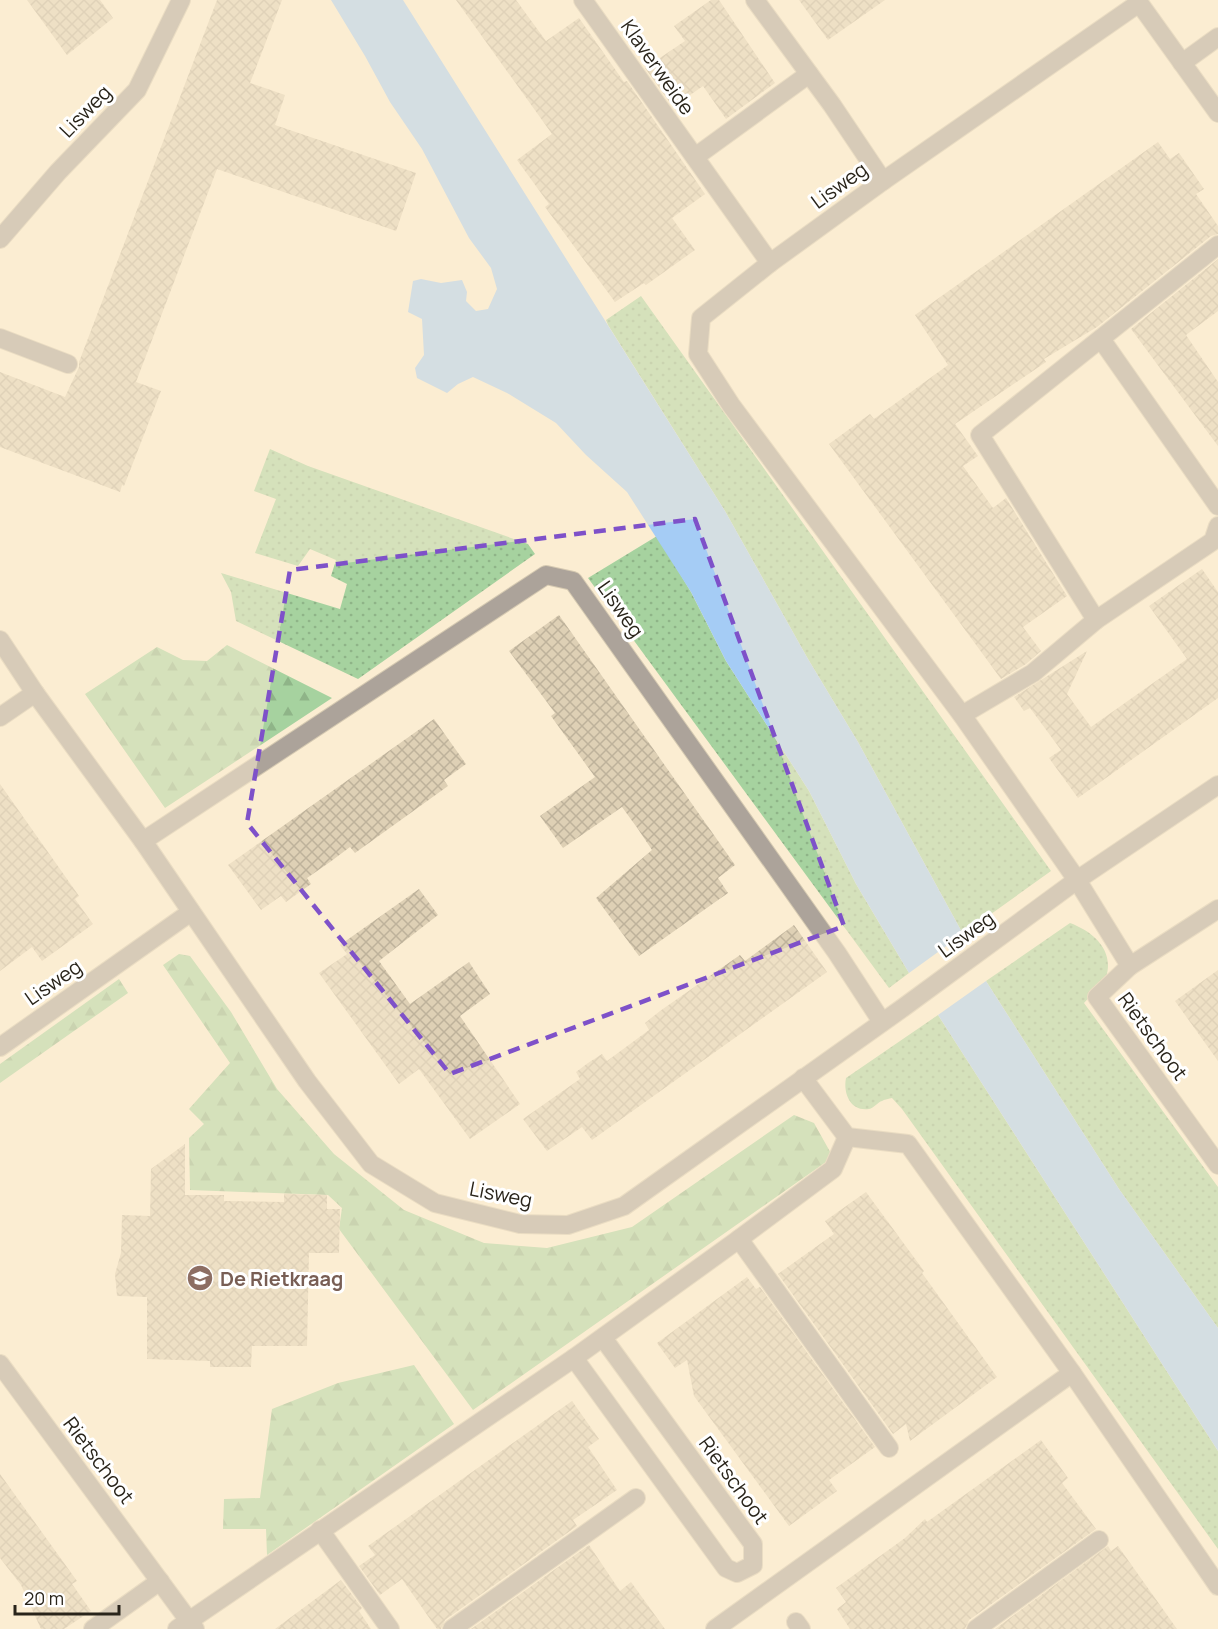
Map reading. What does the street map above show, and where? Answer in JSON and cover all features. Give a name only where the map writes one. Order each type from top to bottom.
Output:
[{"type":"street","name":"Lisweg","points":[[0,239],[58,172],[137,90],[181,0]]},
{"type":"street","points":[[755,0],[883,181]]},
{"type":"street","name":"Klaverweide","points":[[585,1],[770,263]]},
{"type":"street","name":"Lisweg","points":[[1130,966],[1077,880],[962,715],[738,413],[698,354],[700,318],[770,263],[883,181],[1138,2],[1218,113]]},
{"type":"street","points":[[1182,63],[1218,37]]},
{"type":"street","points":[[695,157],[809,74]]},
{"type":"street","points":[[1096,620],[980,435],[1218,245]]},
{"type":"street","points":[[0,338],[68,364]]},
{"type":"street","points":[[1101,339],[1218,506]]},
{"type":"street","points":[[962,715],[1033,673],[1096,620],[1213,541],[1218,526]]},
{"type":"street","name":"Lisweg","points":[[143,841],[546,575],[573,581],[837,953],[882,1022]]},
{"type":"street","name":"Lisweg","points":[[0,640],[34,693],[143,841],[307,1081],[370,1164],[435,1203],[520,1224],[568,1225],[624,1206],[982,951],[1077,880],[1218,785]]},
{"type":"street","points":[[0,717],[34,693]]},
{"type":"street","name":"Rietschoot","points":[[1218,909],[1130,966],[1097,997],[1218,1165]]},
{"type":"street","name":"Lisweg","points":[[0,1047],[191,912]]},
{"type":"street","points":[[803,1078],[847,1137],[908,1144],[1072,1373],[1218,1586]]},
{"type":"street","name":"Rietschoot","points":[[1,1366],[160,1581],[187,1626],[320,1530],[603,1338],[833,1169],[847,1137]]},
{"type":"street","points":[[738,1239],[889,1448]]},
{"type":"street","name":"Rietschoot","points":[[574,1358],[726,1568],[737,1573],[753,1565],[753,1544],[603,1338]]},
{"type":"street","points":[[715,1629],[1072,1373]]},
{"type":"street","points":[[452,1629],[636,1498]]},
{"type":"street","points":[[320,1530],[390,1629]]},
{"type":"street","points":[[976,1629],[1099,1540]]},
{"type":"street","points":[[93,1629],[160,1581]]},
{"type":"highlighted area","points":[[695,519],[844,926],[450,1074],[247,823],[290,570]]},
{"type":"green space","points":[[641,296],[1051,871],[963,934],[858,742],[808,659],[725,511],[608,325],[606,320]]},
{"type":"green space","points":[[270,449],[308,466],[528,544],[535,554],[358,679],[236,621],[231,592],[221,573],[340,609],[347,584],[331,576],[336,560],[310,549],[298,566],[255,553],[276,499],[254,491]]},
{"type":"green space","points":[[657,536],[691,592],[726,661],[809,791],[856,884],[909,973],[889,988],[588,578]]},
{"type":"green space","points":[[227,645],[332,698],[165,808],[85,694],[157,647],[183,660],[207,661]]},
{"type":"green space","points":[[1070,923],[1093,936],[1100,943],[1107,958],[1106,977],[1084,1003],[1218,1187],[1218,1328],[1119,1189],[986,981]]},
{"type":"green space","points":[[179,954],[190,956],[231,1012],[277,1089],[334,1154],[404,1210],[484,1243],[547,1248],[632,1227],[794,1115],[814,1123],[833,1157],[473,1410],[339,1229],[342,1208],[328,1195],[190,1190],[189,1138],[204,1124],[189,1109],[230,1063],[163,965]]},
{"type":"green space","points":[[119,979],[128,993],[0,1083],[0,1064]]},
{"type":"green space","points":[[938,1015],[1218,1451],[1218,1549],[902,1109],[892,1098],[869,1109],[857,1108],[849,1100],[845,1084],[846,1078]]},
{"type":"green space","points":[[414,1365],[454,1424],[267,1555],[266,1529],[223,1529],[224,1499],[260,1498],[272,1409],[338,1383]]},
{"type":"water","points":[[331,0],[403,0],[725,511],[808,659],[858,742],[963,934],[909,973],[856,884],[809,791],[726,661],[691,592],[627,492],[586,455],[556,423],[507,393],[473,377],[458,384],[447,393],[417,378],[415,368],[424,355],[422,319],[408,312],[413,281],[421,279],[441,283],[462,280],[467,292],[466,301],[476,311],[488,309],[497,289],[491,268],[469,238],[422,149],[390,102]]},
{"type":"water","points":[[986,981],[1119,1189],[1218,1328],[1218,1451],[938,1015]]},
{"type":"building","points":[[27,0],[100,0],[113,18],[67,55]]},
{"type":"building","points":[[217,0],[282,0],[250,83],[285,95],[275,125],[416,173],[396,231],[217,169],[136,382],[161,391],[120,492],[0,447],[0,372],[65,397],[79,367]]},
{"type":"building","points":[[456,0],[516,0],[546,41],[579,18],[624,82],[627,81],[705,194],[672,218],[695,250],[646,285],[644,283],[615,302],[545,207],[549,204],[517,160],[552,134]]},
{"type":"building","points":[[711,0],[719,0],[775,83],[726,119],[703,86],[673,107],[645,68],[685,41],[674,26]]},
{"type":"building","points":[[799,0],[885,0],[828,40]]},
{"type":"building","points":[[1158,142],[1170,159],[1179,153],[1204,189],[1196,194],[1218,226],[1218,234],[1211,236],[1097,327],[1044,359],[1046,362],[955,424],[978,456],[963,466],[993,508],[1006,498],[1067,596],[1023,627],[1041,651],[1026,664],[1001,679],[829,444],[870,414],[874,419],[948,365],[915,315]]},
{"type":"building","points":[[1218,259],[1218,311],[1186,335],[1218,382],[1218,446],[1131,329]]},
{"type":"building","points":[[1202,569],[1218,592],[1218,698],[1078,798],[1049,758],[1061,750],[1030,708],[1024,711],[1014,697],[1087,651],[1067,694],[1091,727],[1187,659],[1149,606]]},
{"type":"building","points":[[559,615],[735,865],[718,878],[728,893],[639,956],[596,898],[652,850],[638,829],[622,807],[563,848],[540,816],[595,777],[551,716],[555,713],[509,651]]},
{"type":"building","points":[[434,719],[466,764],[444,780],[448,786],[355,853],[350,847],[307,878],[311,884],[286,902],[281,896],[261,910],[228,865]]},
{"type":"building","points":[[0,784],[79,896],[75,899],[93,924],[42,961],[32,947],[0,971]]},
{"type":"building","points":[[419,889],[438,915],[379,961],[410,1004],[469,962],[490,994],[460,1016],[520,1104],[470,1139],[419,1069],[399,1084],[319,973],[347,954],[340,945]]},
{"type":"building","points":[[794,925],[827,972],[592,1140],[582,1127],[547,1151],[523,1119],[580,1079],[576,1072],[588,1063],[602,1054],[607,1061],[649,1030],[645,1023],[660,1011],[740,955],[745,961]]},
{"type":"building","points":[[1218,970],[1218,1061],[1175,1001]]},
{"type":"building","points":[[185,1144],[185,1195],[224,1195],[224,1201],[284,1202],[284,1194],[327,1195],[327,1209],[340,1209],[339,1253],[309,1253],[307,1346],[252,1346],[251,1367],[210,1367],[210,1361],[147,1359],[147,1297],[117,1296],[115,1274],[121,1253],[122,1215],[150,1216],[151,1169]]},
{"type":"building","points":[[866,1192],[997,1377],[910,1441],[906,1424],[893,1434],[778,1274],[834,1234],[825,1221]]},
{"type":"building","points":[[747,1277],[756,1289],[760,1287],[875,1447],[829,1480],[837,1491],[789,1526],[694,1396],[687,1360],[675,1368],[657,1343]]},
{"type":"building","points":[[572,1401],[599,1439],[588,1447],[617,1490],[573,1520],[577,1526],[445,1620],[441,1629],[437,1629],[402,1579],[380,1595],[359,1566],[375,1555],[368,1546]]},
{"type":"building","points":[[1041,1440],[1068,1478],[1062,1483],[1096,1529],[969,1620],[965,1629],[850,1629],[837,1609],[846,1602],[836,1588],[905,1538],[925,1519],[927,1522]]},
{"type":"building","points":[[0,1474],[77,1581],[72,1584],[91,1611],[64,1629],[41,1629],[21,1585],[0,1558]]},
{"type":"building","points":[[589,1545],[620,1591],[631,1582],[665,1629],[471,1629]]},
{"type":"building","points":[[1108,1546],[1111,1551],[1118,1546],[1177,1629],[995,1629]]},
{"type":"building","points":[[341,1580],[362,1608],[359,1611],[371,1629],[275,1629]]},
{"type":"place","name":"De Rietkraag","points":[[200,1278]]}]
